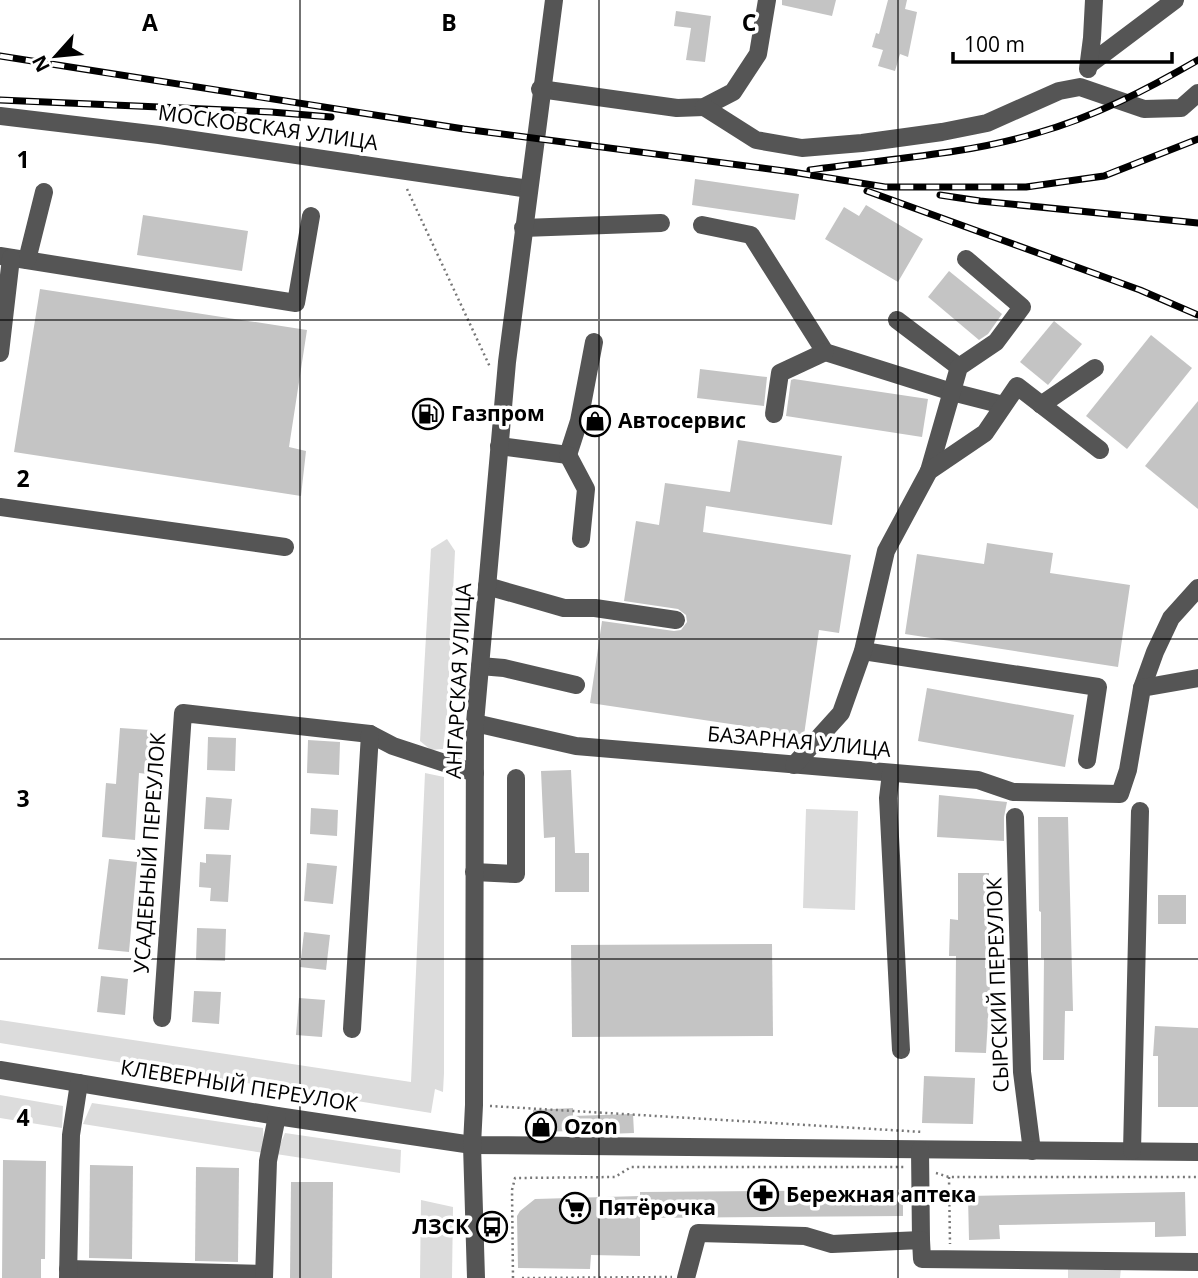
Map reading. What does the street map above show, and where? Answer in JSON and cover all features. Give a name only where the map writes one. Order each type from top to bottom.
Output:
[{"type":"street","points":[[540,89],[677,108],[704,107],[733,92],[758,54],[767,0]]},
{"type":"street","points":[[1080,86],[1090,64],[1094,0]]},
{"type":"street","points":[[1090,64],[1175,0]]},
{"type":"street","name":"АНГАРСКАЯ УЛИЦА","points":[[476,1278],[472,1145],[475,723],[499,446],[551,1]]},
{"type":"street","points":[[704,107],[756,140],[802,148],[875,141],[988,123],[1059,91],[1080,86],[1144,109],[1181,108],[1198,93]]},
{"type":"street","name":"МОСКОВСКАЯ УЛИЦА","points":[[0,116],[159,135],[529,189]]},
{"type":"street","points":[[0,353],[13,258],[44,192]]},
{"type":"street","points":[[13,258],[296,303],[311,216]]},
{"type":"street","points":[[523,228],[661,223]]},
{"type":"street","points":[[702,225],[751,235],[825,352],[1003,405]]},
{"type":"street","points":[[794,765],[841,713],[863,651],[886,551],[929,471],[959,367],[996,342],[1022,307],[966,259]]},
{"type":"street","points":[[897,320],[959,367]]},
{"type":"street","points":[[581,539],[586,489],[568,455],[579,421],[594,342]]},
{"type":"street","points":[[774,414],[780,373],[825,352]]},
{"type":"street","points":[[1041,405],[1095,368]]},
{"type":"street","points":[[929,471],[985,433],[1017,386],[1100,450]]},
{"type":"street","points":[[499,446],[568,455]]},
{"type":"street","points":[[0,507],[285,547]]},
{"type":"street","points":[[487,586],[564,608],[595,608],[677,620]]},
{"type":"street","points":[[1198,588],[1171,618],[1142,688],[1198,678]]},
{"type":"street","points":[[863,651],[1098,687],[1087,760]]},
{"type":"street","points":[[480,666],[504,668],[576,685]]},
{"type":"street","name":"БАЗАРНАЯ УЛИЦА","points":[[475,723],[576,746],[978,780],[1013,792],[1120,794],[1128,770],[1142,688]]},
{"type":"street","name":"УСАДЕБНЫЙ ПЕРЕУЛОК","points":[[162,1018],[183,713],[370,734],[393,746],[475,773]]},
{"type":"street","points":[[352,1029],[370,734]]},
{"type":"street","points":[[891,773],[888,797],[901,1051]]},
{"type":"street","points":[[474,872],[516,874],[516,778]]},
{"type":"street","points":[[1132,1151],[1140,811]]},
{"type":"street","name":"СЫРСКИЙ ПЕРЕУЛОК","points":[[1015,817],[1022,1072],[1032,1151]]},
{"type":"street","name":"КЛЕВЕРНЫЙ ПЕРЕУЛОК","points":[[0,1070],[276,1116],[472,1145],[920,1159],[1032,1151],[1198,1152]]},
{"type":"street","points":[[79,1083],[71,1135],[68,1273],[264,1276],[268,1161],[276,1116]]},
{"type":"street","points":[[920,1159],[922,1259],[1198,1262]]},
{"type":"street","points":[[686,1278],[698,1233],[805,1236],[832,1244],[921,1240]]},
{"type":"path","points":[[406,186],[491,371]]},
{"type":"path","points":[[474,1105],[925,1132]]},
{"type":"path","points":[[513,1278],[512,1190],[515,1178],[615,1177],[631,1167],[920,1159],[949,1177],[1198,1177]]},
{"type":"path","points":[[949,1177],[950,1260]]},
{"type":"path","points":[[522,1278],[686,1278]]},
{"type":"shaded area","points":[[447,539],[455,551],[447,715],[443,749],[431,750],[420,741],[431,549]]},
{"type":"shaded area","points":[[425,773],[444,777],[444,1073],[443,1092],[435,1089],[431,1113],[0,1043],[0,1020],[411,1082]]},
{"type":"shaded area","points":[[806,809],[858,811],[855,910],[803,908]]},
{"type":"shaded area","points":[[0,1095],[63,1106],[62,1128],[0,1118]]},
{"type":"shaded area","points":[[92,1103],[263,1128],[264,1153],[83,1124]]},
{"type":"shaded area","points":[[285,1133],[401,1150],[400,1173],[276,1154]]},
{"type":"shaded area","points":[[421,1200],[453,1207],[452,1278],[420,1278]]},
{"type":"shaded area","points":[[1068,1266],[1121,1268],[1120,1278],[1068,1278]]},
{"type":"building","points":[[782,0],[836,0],[832,16],[782,5]]},
{"type":"building","points":[[888,0],[907,0],[905,9],[917,12],[908,57],[900,54],[895,71],[878,66],[883,50],[872,47],[876,33],[879,34]]},
{"type":"building","points":[[676,11],[711,16],[705,62],[686,60],[691,28],[674,26]]},
{"type":"building","points":[[695,179],[799,194],[795,220],[692,205]]},
{"type":"building","points":[[866,205],[923,239],[898,282],[825,239],[844,207],[859,216]]},
{"type":"building","points":[[143,215],[248,231],[242,271],[137,255]]},
{"type":"building","points":[[949,271],[1002,314],[988,334],[979,340],[928,297]]},
{"type":"building","points":[[40,289],[307,330],[289,447],[306,451],[301,496],[14,452]]},
{"type":"building","points":[[1054,321],[1082,344],[1048,385],[1020,362]]},
{"type":"building","points":[[1151,335],[1192,368],[1127,449],[1086,416]]},
{"type":"building","points":[[700,369],[767,377],[764,406],[697,398]]},
{"type":"building","points":[[791,380],[928,399],[922,437],[786,416]]},
{"type":"building","points":[[1198,401],[1198,509],[1145,466]]},
{"type":"building","points":[[738,440],[842,456],[832,525],[706,506],[703,532],[851,555],[839,633],[819,630],[804,735],[590,703],[602,621],[674,631],[681,630],[687,622],[686,615],[678,609],[624,601],[636,521],[659,525],[665,483],[730,492]]},
{"type":"building","points":[[987,543],[1053,553],[1050,573],[1130,585],[1118,667],[905,634],[917,554],[984,564]]},
{"type":"building","points":[[927,688],[1074,715],[1065,767],[918,741]]},
{"type":"building","points":[[120,728],[150,730],[147,774],[139,773],[135,840],[102,837],[106,783],[116,784]]},
{"type":"building","points":[[208,737],[236,738],[235,771],[207,770]]},
{"type":"building","points":[[308,740],[340,742],[339,775],[307,773]]},
{"type":"building","points":[[571,770],[575,853],[589,853],[589,892],[555,892],[555,837],[544,838],[541,771]]},
{"type":"building","points":[[939,795],[1007,802],[1004,841],[937,837]]},
{"type":"building","points":[[206,797],[232,799],[229,830],[204,829]]},
{"type":"building","points":[[311,808],[338,810],[337,836],[310,834]]},
{"type":"building","points":[[1038,817],[1068,817],[1073,1011],[1065,1011],[1064,1060],[1043,1060],[1044,958],[1041,958],[1039,911]]},
{"type":"building","points":[[206,854],[231,855],[228,902],[210,901],[211,888],[199,887],[200,862],[206,863]]},
{"type":"building","points":[[109,859],[137,862],[129,952],[98,949]]},
{"type":"building","points":[[307,863],[337,866],[333,904],[304,901]]},
{"type":"building","points":[[958,873],[989,873],[985,968],[991,968],[986,1053],[955,1052],[956,956],[949,956],[950,919],[958,920]]},
{"type":"building","points":[[1158,895],[1186,895],[1186,924],[1158,924]]},
{"type":"building","points":[[197,928],[226,929],[225,961],[196,960]]},
{"type":"building","points":[[304,932],[330,935],[326,970],[300,967]]},
{"type":"building","points":[[772,944],[773,1036],[572,1037],[571,945]]},
{"type":"building","points":[[101,976],[128,979],[125,1015],[97,1012]]},
{"type":"building","points":[[194,991],[221,992],[219,1024],[192,1022]]},
{"type":"building","points":[[299,998],[325,1000],[322,1037],[296,1035]]},
{"type":"building","points":[[1155,1026],[1198,1028],[1198,1107],[1158,1107],[1158,1056],[1153,1056]]},
{"type":"building","points":[[924,1076],[975,1078],[973,1124],[922,1123]]},
{"type":"building","points":[[573,1108],[573,1116],[633,1114],[634,1133],[573,1135],[573,1131],[534,1132],[533,1110]]},
{"type":"building","points":[[3,1160],[46,1161],[45,1259],[41,1259],[41,1278],[2,1278]]},
{"type":"building","points":[[90,1165],[133,1166],[132,1259],[89,1258]]},
{"type":"building","points":[[196,1167],[239,1168],[238,1262],[195,1261]]},
{"type":"building","points":[[291,1182],[333,1182],[332,1278],[290,1278]]},
{"type":"building","points":[[903,1190],[903,1216],[640,1218],[640,1256],[591,1255],[590,1269],[518,1268],[517,1216],[535,1199],[640,1196],[640,1192]]},
{"type":"building","points":[[1185,1192],[1186,1236],[1155,1237],[1155,1222],[999,1225],[1000,1239],[969,1240],[968,1196]]},
{"type":"railway","points":[[0,56],[464,129],[792,172],[885,187],[1026,187],[1104,176],[1198,139]]},
{"type":"railway","points":[[810,170],[981,147],[1037,133],[1120,101],[1198,60]]},
{"type":"railway","points":[[0,100],[331,117]]},
{"type":"railway","points":[[867,191],[1140,290],[1198,315]]},
{"type":"railway","points":[[940,195],[1198,223]]},
{"type":"place","name":"Газпром","points":[[428,414]]},
{"type":"place","name":"Автосервис","points":[[595,421]]},
{"type":"place","name":"Ozon","points":[[541,1127]]},
{"type":"place","name":"Бережная аптека","points":[[763,1195]]},
{"type":"place","name":"Пятёрочка","points":[[575,1208]]},
{"type":"place","name":"ЛЗСК","points":[[492,1227]]}]
